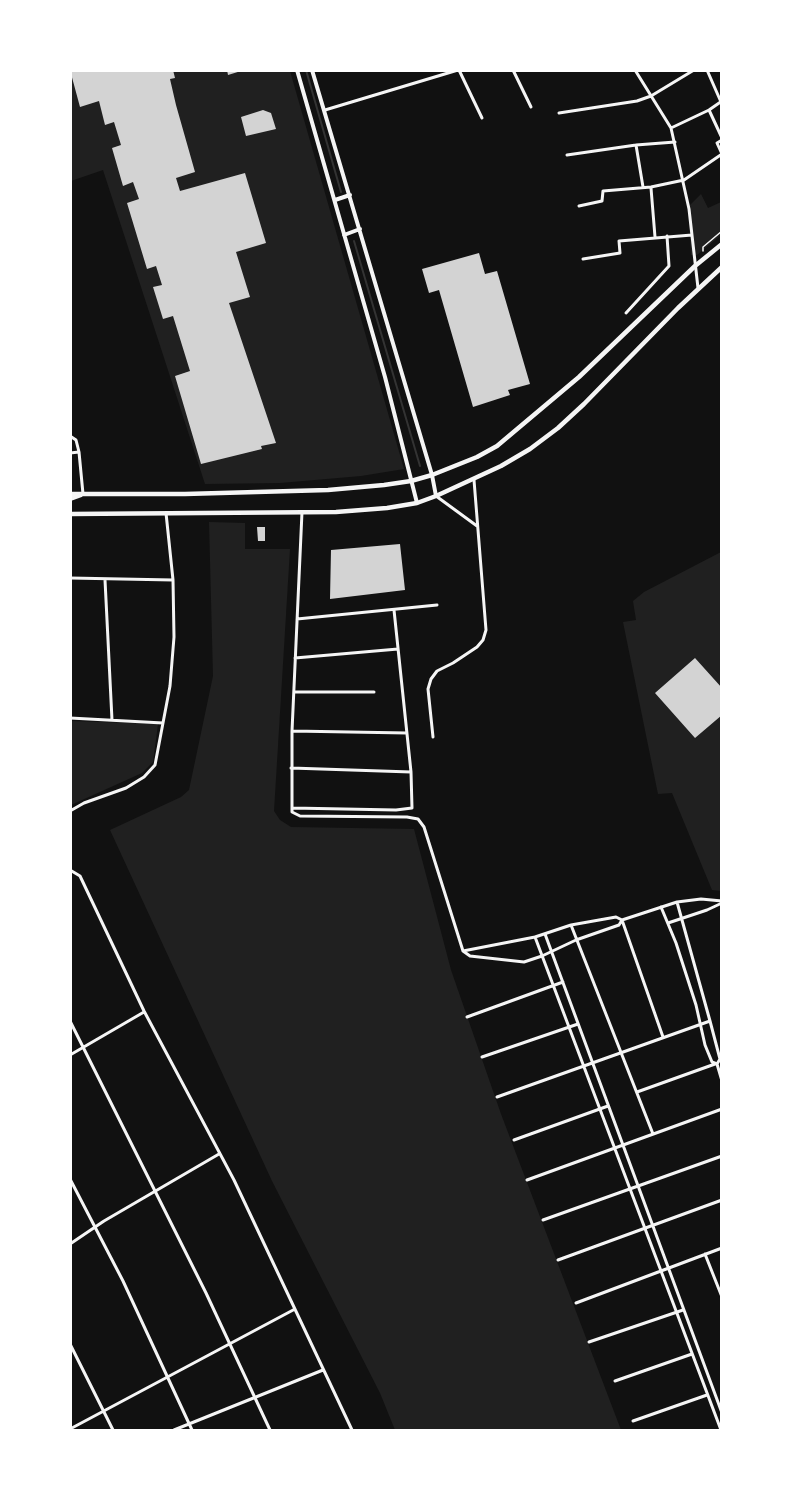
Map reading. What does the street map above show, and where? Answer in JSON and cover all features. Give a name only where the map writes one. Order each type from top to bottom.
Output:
[{"type":"main road","points":[[70,496],[364,488],[411,481],[432,475],[477,457],[497,446],[579,377],[695,266],[722,244]]},
{"type":"main road","points":[[70,514],[302,513],[369,510],[417,503],[436,496],[518,456],[558,428],[698,288],[722,267]]},
{"type":"street","points":[[297,70],[385,377],[417,503]]},
{"type":"street","points":[[312,70],[432,475],[436,496],[477,526]]},
{"type":"street","points":[[325,110],[459,70],[482,118]]},
{"type":"street","points":[[513,70],[531,107]]},
{"type":"street","points":[[635,70],[672,128],[684,180],[698,288]]},
{"type":"street","points":[[559,113],[637,101],[651,96],[694,70]]},
{"type":"street","points":[[672,128],[710,110],[721,101],[707,70]]},
{"type":"street","points":[[579,206],[602,201],[603,191],[651,187],[684,180],[722,154],[717,143],[722,139],[710,110]]},
{"type":"street","points":[[567,155],[675,142]]},
{"type":"street","points":[[636,145],[643,187]]},
{"type":"street","points":[[651,187],[655,237]]},
{"type":"street","points":[[334,200],[350,195]]},
{"type":"street","points":[[344,235],[360,229]]},
{"type":"street","points":[[584,259],[620,254],[619,241],[692,235]]},
{"type":"street","points":[[626,312],[669,266],[667,236]]},
{"type":"street","points":[[70,436],[76,440],[79,452],[83,494]]},
{"type":"street","points":[[70,453],[79,452]]},
{"type":"street","points":[[433,737],[428,689],[431,679],[437,671],[477,647],[483,640],[486,630],[474,479]]},
{"type":"street","points":[[70,811],[84,803],[126,788],[150,772],[155,765],[164,723],[173,657],[173,580],[166,513]]},
{"type":"street","points":[[302,513],[292,731],[291,807],[293,814],[415,818],[424,827],[463,951],[470,956],[524,962],[619,925],[622,920],[661,907],[701,899],[722,902]]},
{"type":"street","points":[[70,578],[173,580]]},
{"type":"street","points":[[105,580],[112,720]]},
{"type":"street","points":[[297,620],[437,605]]},
{"type":"street","points":[[291,807],[396,810],[409,809],[413,806],[394,610]]},
{"type":"street","points":[[295,658],[398,649]]},
{"type":"street","points":[[294,692],[374,692]]},
{"type":"street","points":[[70,718],[164,723]]},
{"type":"street","points":[[292,731],[407,733]]},
{"type":"street","points":[[291,768],[411,771]]},
{"type":"street","points":[[71,870],[80,876],[144,1011],[234,1180],[352,1431]]},
{"type":"street","points":[[636,1092],[717,1064],[720,1059],[678,902]]},
{"type":"street","points":[[668,922],[722,902]]},
{"type":"street","points":[[661,907],[696,1005],[712,1062],[717,1064],[722,1081]]},
{"type":"street","points":[[463,951],[535,937],[571,925],[616,917],[622,920],[663,1038]]},
{"type":"street","points":[[571,925],[653,1134]]},
{"type":"street","points":[[545,934],[722,1413]]},
{"type":"street","points":[[535,937],[721,1431]]},
{"type":"street","points":[[467,1017],[563,982]]},
{"type":"street","points":[[70,1055],[144,1011]]},
{"type":"street","points":[[70,1021],[231,1344],[270,1431]]},
{"type":"street","points":[[497,1097],[710,1021]]},
{"type":"street","points":[[482,1057],[578,1024]]},
{"type":"street","points":[[514,1140],[608,1105]]},
{"type":"street","points":[[527,1180],[722,1109]]},
{"type":"street","points":[[70,1244],[96,1226],[219,1154]]},
{"type":"street","points":[[543,1220],[722,1156]]},
{"type":"street","points":[[70,1179],[96,1226],[192,1431]]},
{"type":"street","points":[[558,1260],[722,1200]]},
{"type":"street","points":[[576,1303],[722,1248]]},
{"type":"street","points":[[705,1254],[722,1297]]},
{"type":"street","points":[[70,1429],[105,1413],[295,1309]]},
{"type":"street","points":[[589,1342],[683,1310]]},
{"type":"street","points":[[70,1344],[113,1431]]},
{"type":"street","points":[[615,1381],[699,1352]]},
{"type":"street","points":[[174,1431],[323,1370]]},
{"type":"street","points":[[633,1421],[714,1392]]},
{"type":"path","points":[[703,252],[703,247],[722,231]]},
{"type":"shaded area","points":[[71,71],[290,71],[404,469],[361,476],[280,483],[205,484],[103,170],[71,181]]},
{"type":"shaded area","points":[[701,194],[708,208],[721,202],[721,235],[697,255],[691,255],[688,207]]},
{"type":"shaded area","points":[[209,522],[245,523],[245,549],[290,549],[274,811],[280,820],[291,827],[414,829],[451,970],[501,1114],[621,1430],[395,1430],[380,1393],[272,1181],[110,830],[181,797],[189,790],[213,676]]},
{"type":"shaded area","points":[[721,552],[721,891],[712,890],[672,793],[658,794],[623,622],[636,620],[633,601],[644,592]]},
{"type":"shaded area","points":[[71,721],[158,724],[153,762],[142,773],[71,805]]},
{"type":"building","points":[[70,70],[173,70],[175,78],[170,79],[195,172],[176,178],[180,191],[245,173],[266,243],[236,252],[250,297],[229,303],[276,443],[261,446],[262,449],[201,464],[175,376],[190,371],[173,316],[163,319],[153,287],[162,285],[156,266],[147,269],[127,203],[139,199],[133,182],[123,186],[112,148],[121,145],[114,122],[105,125],[99,101],[80,107]]},
{"type":"building","points":[[227,70],[241,70],[241,71],[228,75]]},
{"type":"building","points":[[263,110],[271,113],[276,129],[246,136],[241,117]]},
{"type":"building","points":[[479,253],[485,274],[497,271],[530,384],[508,390],[510,395],[473,407],[439,290],[429,293],[422,269]]},
{"type":"building","points":[[257,527],[265,527],[265,541],[258,541]]},
{"type":"building","points":[[400,544],[405,590],[330,599],[331,550]]},
{"type":"building","points":[[695,658],[722,688],[722,715],[695,738],[655,693]]},
{"type":"waterway","points":[[306,70],[341,192]]},
{"type":"waterway","points":[[354,241],[420,466]]}]
